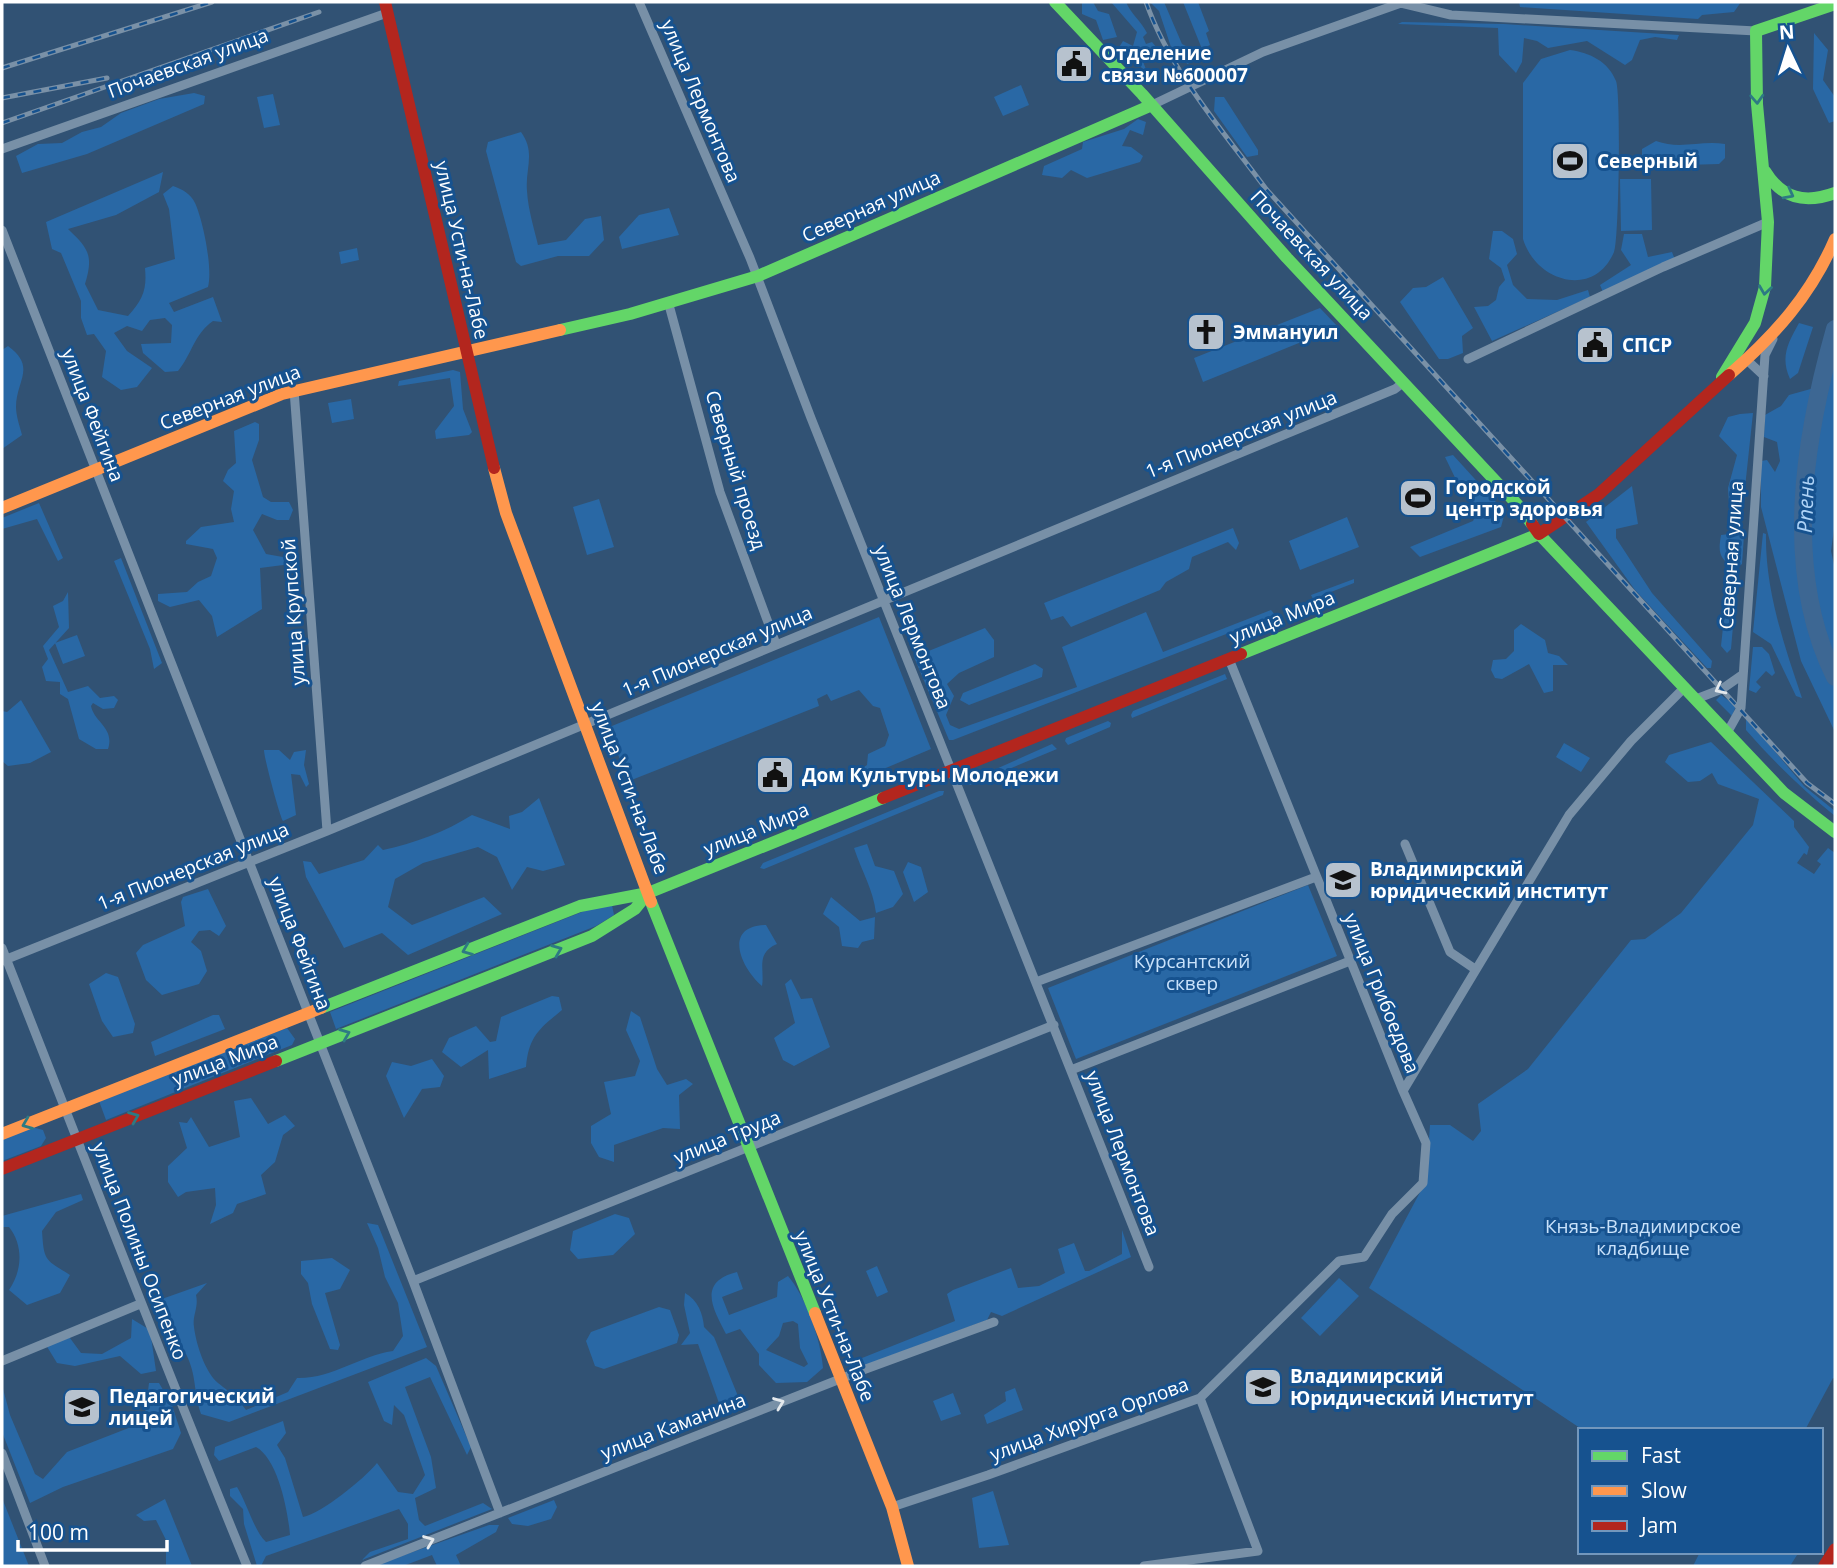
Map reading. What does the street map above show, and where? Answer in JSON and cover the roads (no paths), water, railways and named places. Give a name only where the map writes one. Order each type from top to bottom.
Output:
[{"type":"main road","name":"Почаевская улица","points":[[1055,2],[1152,105],[1287,258],[1516,503],[1539,534]]},
{"type":"main road","points":[[1716,386],[1744,344],[1763,302],[1768,222],[1756,31],[1835,5]]},
{"type":"main road","name":"улица Усти-на-Лабе","points":[[386,7],[506,513],[648,893],[892,1507],[908,1566]]},
{"type":"main road","name":"Северная улица","points":[[2,508],[294,390],[669,305],[758,276],[1152,105]]},
{"type":"main road","points":[[1762,158],[1766,174],[1774,185],[1794,199],[1819,200],[1835,193]]},
{"type":"main road","points":[[1716,386],[1773,337],[1812,286],[1835,239]]},
{"type":"main road","name":"улица Мира","points":[[2,1134],[580,906],[648,893],[1539,534],[1571,515],[1597,494],[1716,386]]},
{"type":"main road","points":[[1539,534],[1784,793],[1835,832]]},
{"type":"main road","name":"улица Мира","points":[[2,1169],[592,936],[635,909],[648,893]]},
{"type":"main road","points":[[1824,1566],[1835,1549]]},
{"type":"street","name":"улица Лермонтова","points":[[639,2],[758,276],[883,600],[1149,1267]]},
{"type":"street","name":"Северная улица","points":[[1152,105],[1263,52],[1401,2],[1451,15],[1756,31]]},
{"type":"street","name":"Почаевская улица","points":[[2,149],[386,7]]},
{"type":"street","points":[[1468,359],[1663,267],[1768,222]]},
{"type":"street","name":"улица Фейгина","points":[[2,230],[414,1281],[500,1513]]},
{"type":"street","name":"Северный проезд","points":[[669,305],[720,492],[776,644]]},
{"type":"street","name":"Северная улица","points":[[1727,733],[1741,708],[1765,355],[1773,337]]},
{"type":"street","points":[[1748,361],[1764,376]]},
{"type":"street","name":"1-я Пионерская улица","points":[[4,960],[585,725],[1395,389],[1404,382]]},
{"type":"street","name":"улица Крупской","points":[[294,390],[327,831]]},
{"type":"street","name":"улица Грибоедова","points":[[1229,659],[1402,1091],[1426,1143]]},
{"type":"street","points":[[1696,699],[1722,689],[1742,675]]},
{"type":"street","points":[[1402,1091],[1588,789],[1685,687]]},
{"type":"street","points":[[1405,844],[1450,952],[1475,969]]},
{"type":"street","points":[[1037,982],[1316,877]]},
{"type":"street","name":"улица Полины Осипенко","points":[[2,948],[4,960],[78,1139],[140,1304],[247,1566]]},
{"type":"street","points":[[1071,1070],[1350,961]]},
{"type":"street","name":"улица Труда","points":[[414,1281],[1054,1025]]},
{"type":"street","name":"улица Хирурга Орлова","points":[[892,1507],[1200,1398],[1339,1261],[1364,1256],[1392,1214],[1423,1182],[1426,1143]]},
{"type":"street","points":[[2,1361],[140,1304]]},
{"type":"street","name":"улица Каманина","points":[[365,1566],[840,1379],[994,1322]]},
{"type":"street","points":[[1144,1566],[1258,1551],[1200,1398]]},
{"type":"street","points":[[2,1453],[45,1566]]},
{"type":"waterway","name":"Рпень","points":[[1835,329],[1814,414],[1804,504],[1808,593],[1819,636],[1835,677]]},
{"type":"railway","points":[[2,68],[212,2]]},
{"type":"railway","points":[[1146,2],[1156,27],[1183,76],[1266,189],[1807,783],[1835,804]]},
{"type":"railway","points":[[2,123],[319,12]]},
{"type":"railway","points":[[2,98],[107,78]]},
{"type":"place","name":"Отделение связи №600007","points":[[1074,64]]},
{"type":"place","name":"Северный","points":[[1570,161]]},
{"type":"place","name":"Эммануил","points":[[1206,332]]},
{"type":"place","name":"СПСР","points":[[1595,345]]},
{"type":"place","name":"Городской центр здоровья","points":[[1418,498]]},
{"type":"place","name":"Дом Культуры Молодежи","points":[[775,775]]},
{"type":"place","name":"Владимирский юридический институт","points":[[1343,880]]},
{"type":"place","name":"Владимирский Юридический Институт","points":[[1263,1387]]},
{"type":"place","name":"Педагогический лицей","points":[[82,1407]]},
{"type":"park label","name":"Курсантский сквер","points":[[1192,972]]},
{"type":"park label","name":"Князь-Владимирское кладбище","points":[[1643,1237]]}]
